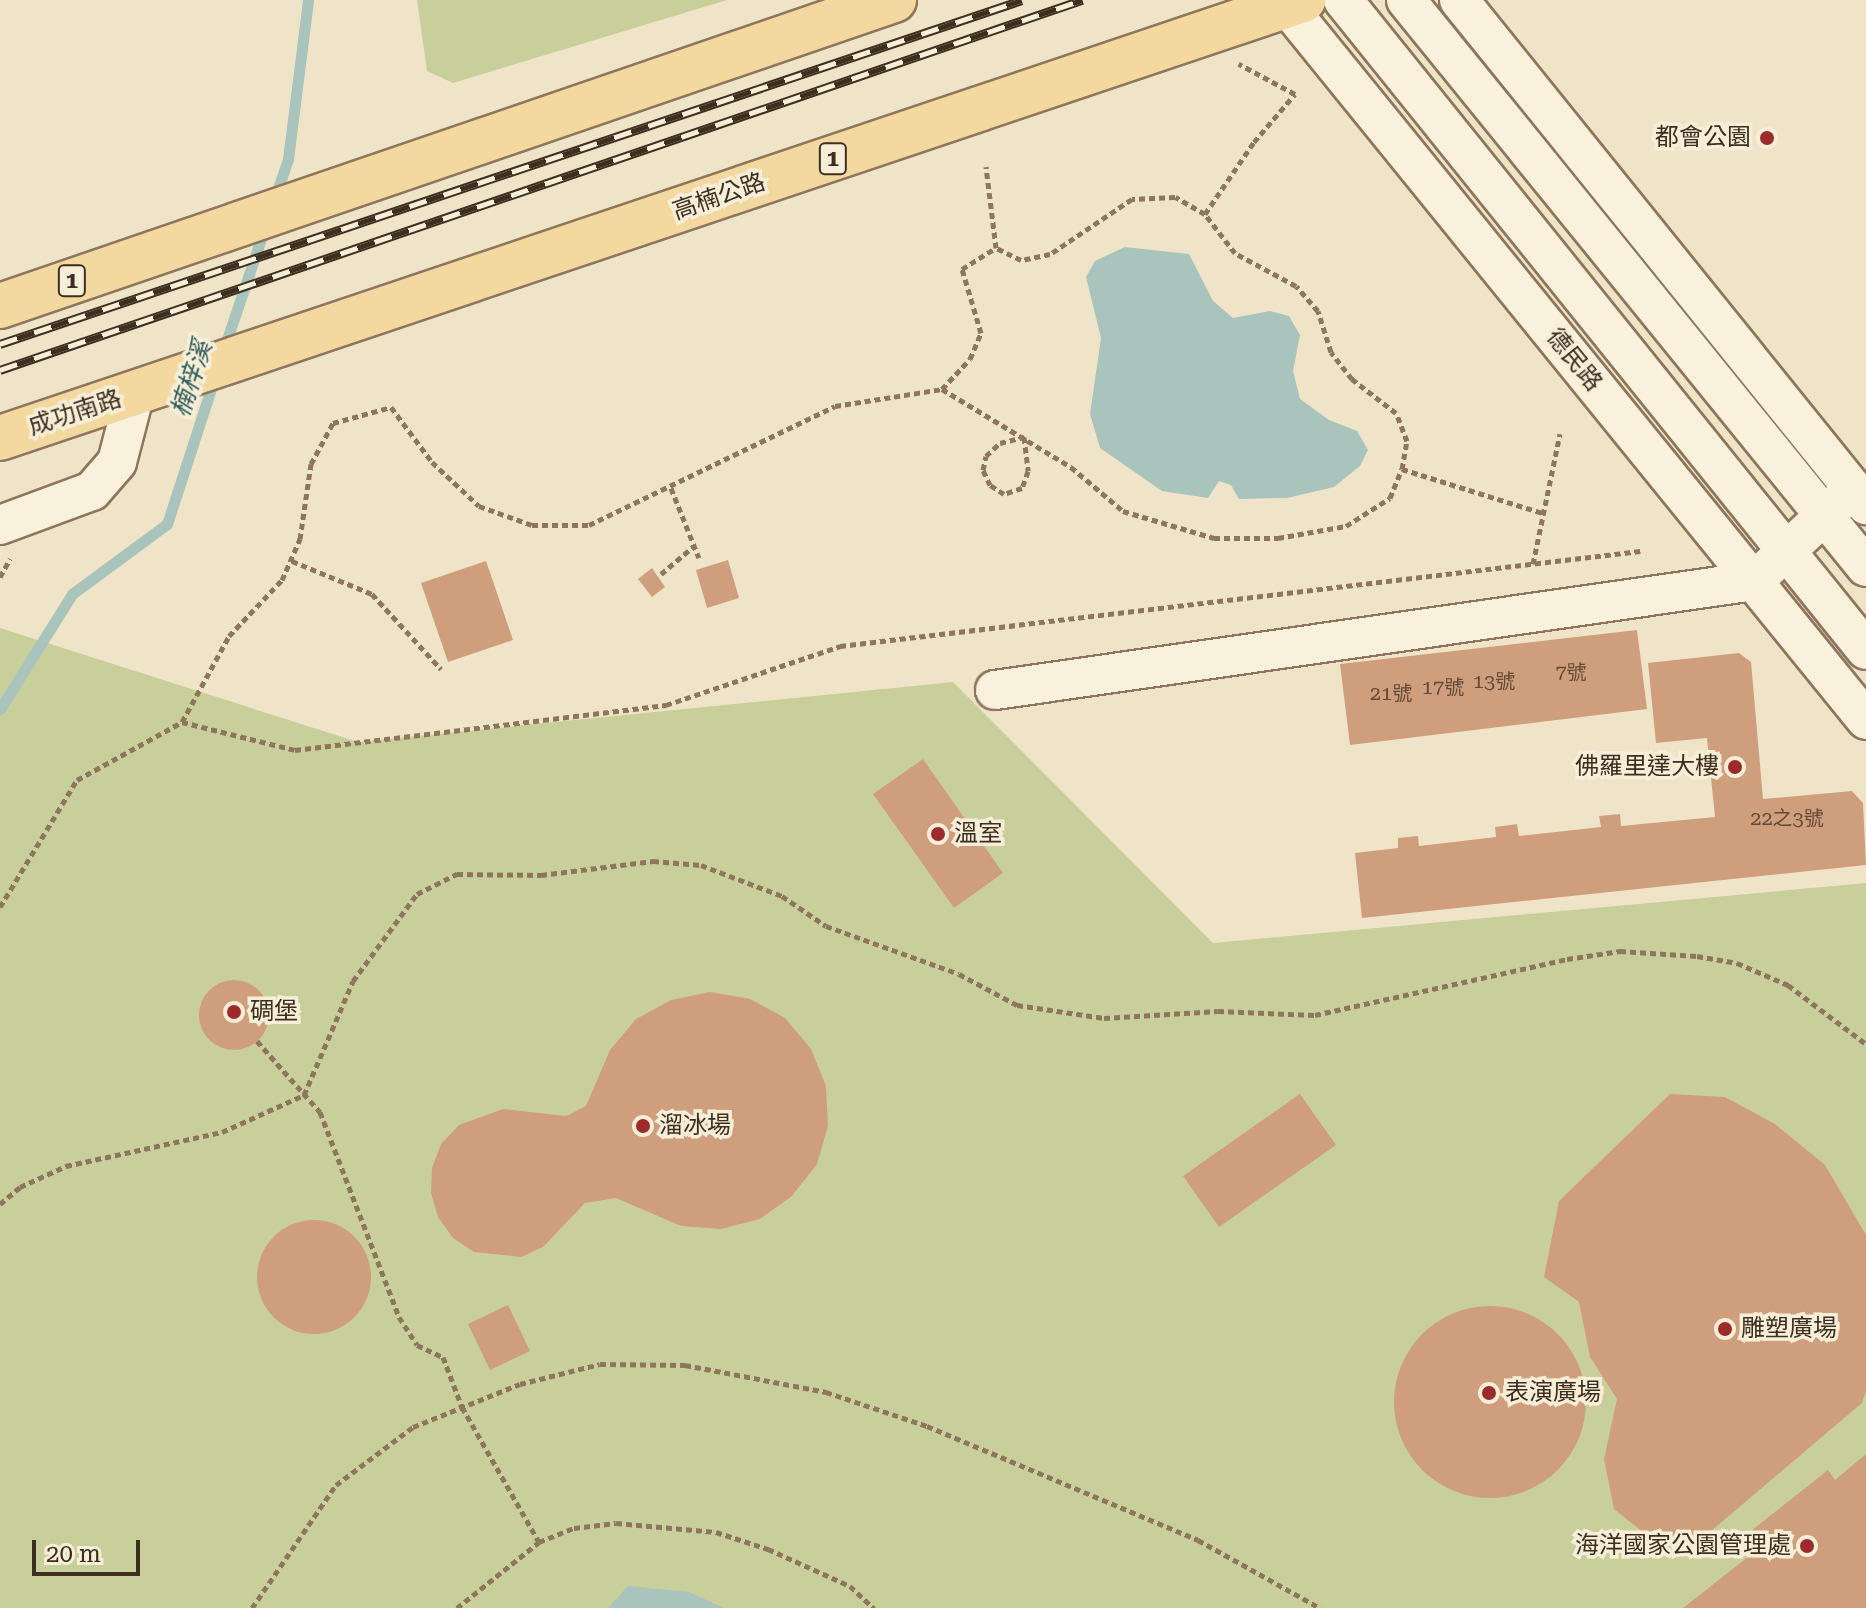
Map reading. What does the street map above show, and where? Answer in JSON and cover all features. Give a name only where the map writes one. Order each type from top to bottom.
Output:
[{"type":"main road","name":"1","points":[[0,306],[894,0]]},
{"type":"main road","name":"高楠公路","points":[[135,393],[1291,2]]},
{"type":"main road","name":"成功南路","points":[[0,438],[135,393]]},
{"type":"street","name":"德民路","points":[[1343,0],[1866,650]]},
{"type":"street","points":[[1406,0],[1866,567]]},
{"type":"street","points":[[995,690],[1754,581],[1824,515],[1860,497],[1459,0]]},
{"type":"street","name":"德民路","points":[[1291,2],[1866,720]]},
{"type":"street","name":"成功南路","points":[[0,525],[92,491],[117,462],[135,393]]},
{"type":"path","points":[[1205,214],[1254,142],[1295,94],[1235,61]]},
{"type":"path","points":[[986,167],[996,248]]},
{"type":"path","points":[[942,389],[1024,437],[1123,511],[1214,538],[1278,538],[1346,526],[1390,498],[1402,469],[1407,441],[1396,413],[1352,379],[1331,352],[1318,311],[1296,286],[1235,253],[1205,214],[1175,197],[1132,199],[1050,254],[1021,260],[996,248]]},
{"type":"path","points":[[0,907],[77,780],[182,722],[229,636],[282,580],[292,561],[311,464],[333,423],[391,407],[432,462],[479,506],[532,525],[589,525],[671,488],[738,449],[835,406],[942,389],[970,359],[981,333],[962,269],[996,248]]},
{"type":"path","points":[[1533,564],[1560,434]]},
{"type":"path","points":[[1024,437],[1028,471],[1022,488],[1004,494],[990,485],[983,470],[986,456],[1000,443],[1024,437]]},
{"type":"path","points":[[1402,469],[1542,513]]},
{"type":"path","points":[[671,488],[699,558]]},
{"type":"path","points":[[661,574],[694,546]]},
{"type":"path","points":[[182,722],[295,750],[666,705],[840,646],[1640,551]]},
{"type":"path","points":[[292,561],[372,594],[441,669]]},
{"type":"path","points":[[0,1204],[20,1187],[66,1166],[222,1132],[304,1095],[353,981],[417,894],[457,874],[541,875],[653,861],[701,865],[739,876],[826,926],[959,974],[1017,1005],[1104,1018],[1218,1011],[1315,1015],[1529,965],[1620,951],[1737,963],[1788,985],[1866,1044]]},
{"type":"path","points":[[257,1041],[320,1112],[344,1164],[399,1317],[417,1345],[443,1357],[462,1407],[539,1542]]},
{"type":"path","points":[[252,1608],[336,1485],[413,1427],[520,1384],[600,1364],[685,1365],[826,1392],[927,1426],[1198,1540],[1320,1608]]},
{"type":"path","points":[[457,1608],[539,1542],[574,1528],[616,1523],[716,1532],[805,1564],[850,1586],[874,1608]]},
{"type":"green space","points":[[417,0],[727,0],[453,83],[427,71]]},
{"type":"green space","points":[[0,628],[358,742],[953,682],[1213,943],[1866,883],[1866,1608],[0,1608]]},
{"type":"water","points":[[1125,247],[1189,254],[1213,301],[1233,318],[1270,311],[1289,316],[1300,335],[1293,371],[1300,399],[1329,420],[1357,431],[1368,450],[1360,466],[1334,487],[1287,498],[1239,499],[1231,485],[1219,481],[1208,498],[1162,491],[1100,448],[1090,414],[1101,338],[1086,277],[1095,261]]},
{"type":"water","points":[[628,1586],[689,1592],[724,1608],[608,1608]]},
{"type":"building","points":[[728,560],[739,598],[707,608],[696,570]]},
{"type":"building","points":[[486,561],[513,640],[448,662],[421,583]]},
{"type":"building","points":[[652,568],[665,587],[652,597],[638,579]]},
{"type":"building","points":[[1637,630],[1647,709],[1350,745],[1340,664]]},
{"type":"building","name":"佛羅里達大樓","points":[[1739,653],[1751,662],[1763,799],[1852,791],[1863,803],[1866,865],[1362,918],[1355,853],[1398,848],[1398,838],[1418,836],[1419,846],[1496,837],[1495,827],[1517,824],[1519,836],[1601,827],[1599,816],[1620,814],[1621,826],[1715,817],[1707,738],[1656,743],[1648,663]]},
{"type":"building","name":"溫室","points":[[923,759],[1003,873],[954,908],[873,794]]},
{"type":"building","name":"碉堡","points":[[234,980],[259,990],[269,1015],[259,1040],[234,1050],[209,1040],[199,1015],[209,990]]},
{"type":"building","name":"溜冰場","points":[[710,992],[750,999],[785,1018],[811,1049],[826,1086],[828,1126],[817,1164],[792,1196],[760,1219],[721,1229],[681,1226],[616,1198],[585,1203],[543,1247],[521,1257],[474,1252],[453,1238],[438,1217],[431,1193],[432,1168],[441,1144],[459,1125],[503,1109],[566,1116],[586,1106],[610,1050],[636,1019],[671,1000]]},
{"type":"building","points":[[1300,1094],[1336,1145],[1219,1227],[1183,1176]]},
{"type":"building","name":"雕塑廣場","points":[[1670,1094],[1725,1097],[1775,1124],[1825,1165],[1866,1235],[1866,1391],[1862,1403],[1704,1537],[1654,1541],[1614,1509],[1604,1459],[1617,1399],[1590,1357],[1579,1302],[1544,1277],[1559,1201]]},
{"type":"building","points":[[314,1220],[336,1224],[354,1237],[367,1255],[371,1277],[367,1299],[354,1317],[336,1330],[314,1334],[292,1330],[274,1317],[261,1299],[257,1277],[261,1255],[274,1237],[292,1224]]},
{"type":"building","points":[[508,1305],[530,1351],[490,1370],[468,1324]]},
{"type":"building","name":"表演廣場","points":[[1490,1306],[1527,1313],[1558,1334],[1579,1365],[1586,1402],[1579,1439],[1558,1470],[1527,1491],[1490,1498],[1453,1491],[1422,1470],[1401,1439],[1394,1402],[1401,1365],[1422,1334],[1453,1313]]},
{"type":"building","name":"海洋國家公園管理處","points":[[1866,1454],[1866,1608],[1683,1608],[1753,1553],[1742,1538],[1828,1470],[1835,1480]]},
{"type":"waterway","name":"楠梓溪","points":[[274,200],[288,159],[308,0]]},
{"type":"waterway","name":"楠梓溪","points":[[223,351],[265,227]]},
{"type":"waterway","name":"楠梓溪","points":[[0,709],[72,594],[167,524],[214,379]]},
{"type":"railway","points":[[0,344],[1022,0]]},
{"type":"railway","points":[[0,370],[1082,0]]},
{"type":"place","name":"都會公園","points":[[1767,138]]},
{"type":"place","name":"佛羅里達大樓","points":[[1735,767]]},
{"type":"place","name":"溫室","points":[[938,834]]},
{"type":"place","name":"碉堡","points":[[234,1012]]},
{"type":"place","name":"溜冰場","points":[[643,1126]]},
{"type":"place","name":"雕塑廣場","points":[[1725,1329]]},
{"type":"place","name":"表演廣場","points":[[1489,1393]]},
{"type":"place","name":"海洋國家公園管理處","points":[[1807,1546]]}]
